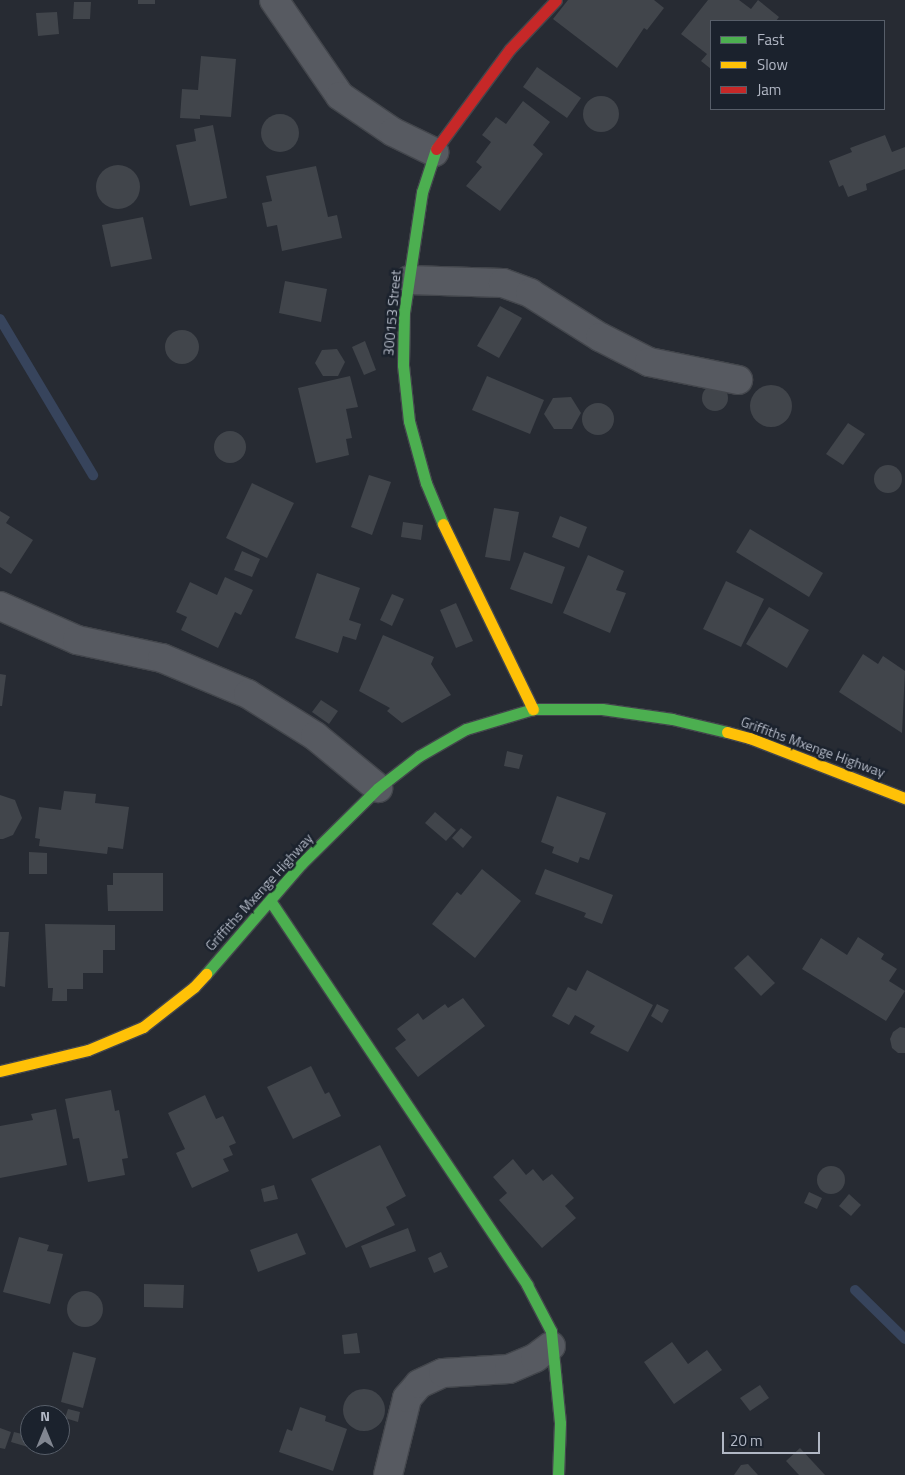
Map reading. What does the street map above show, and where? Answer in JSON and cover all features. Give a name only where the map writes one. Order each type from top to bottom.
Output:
[{"type":"street","points":[[274,0],[340,96],[393,132],[434,152]]},
{"type":"street","name":"300153 Street","points":[[533,709],[458,560],[426,483],[409,421],[402,365],[409,280],[422,192],[434,152],[444,134],[510,49],[556,0]]},
{"type":"street","points":[[409,280],[503,283],[530,293],[600,337],[649,362],[738,380]]},
{"type":"street","points":[[0,606],[77,640],[162,658],[248,694],[315,736],[378,788]]},
{"type":"street","name":"Griffiths Mxenge Highway","points":[[0,1071],[88,1050],[143,1027],[194,987],[271,902],[301,864],[378,788],[419,756],[466,729],[533,709],[602,709],[672,720],[742,736],[905,798]]},
{"type":"street","points":[[271,902],[527,1285],[551,1331],[560,1423],[558,1475]]},
{"type":"street","points":[[388,1475],[407,1398],[419,1384],[443,1373],[509,1368],[536,1358],[551,1346]]},
{"type":"building","points":[[138,0],[155,0],[155,4],[138,4]]},
{"type":"building","points":[[568,0],[654,0],[664,8],[647,30],[644,28],[617,68],[553,19]]},
{"type":"building","points":[[708,0],[739,0],[751,9],[758,0],[779,17],[777,20],[710,20],[710,68],[701,61],[707,54],[681,34]]},
{"type":"building","points":[[74,2],[91,2],[90,19],[73,19]]},
{"type":"building","points":[[57,12],[59,34],[38,36],[36,13]]},
{"type":"building","points":[[201,56],[236,59],[231,117],[200,115],[200,119],[180,118],[182,89],[198,90]]},
{"type":"building","points":[[537,67],[581,98],[567,118],[523,87]]},
{"type":"building","points":[[601,96],[608,97],[614,101],[618,107],[618,121],[614,127],[608,131],[601,132],[594,131],[588,127],[584,121],[583,114],[584,107],[588,101],[594,97]]},
{"type":"building","points":[[523,101],[550,122],[533,145],[543,154],[500,211],[466,186],[482,167],[476,162],[491,142],[482,135],[496,117],[506,124]]},
{"type":"building","points":[[280,114],[287,115],[293,120],[298,126],[298,140],[293,146],[287,151],[280,152],[273,151],[267,146],[262,140],[261,133],[262,126],[267,120],[273,115]]},
{"type":"building","points":[[213,125],[227,198],[190,206],[176,145],[196,141],[194,129]]},
{"type":"building","points":[[885,135],[892,152],[905,147],[905,169],[866,184],[867,190],[848,197],[843,185],[839,187],[829,161],[852,152],[850,148]]},
{"type":"building","points":[[122,165],[134,171],[139,178],[139,196],[134,203],[127,208],[114,209],[102,203],[97,196],[96,183],[102,171],[109,166]]},
{"type":"building","points":[[316,166],[328,217],[337,215],[342,238],[282,251],[277,225],[267,227],[262,203],[272,201],[266,176]]},
{"type":"building","points":[[143,217],[152,259],[111,267],[102,225]]},
{"type":"building","points":[[285,281],[327,289],[321,322],[279,313]]},
{"type":"building","points":[[500,306],[522,318],[499,358],[477,346]]},
{"type":"building","points":[[182,330],[194,335],[199,347],[194,359],[182,364],[170,359],[165,347],[170,335]]},
{"type":"building","points":[[365,341],[376,370],[364,375],[352,347]]},
{"type":"building","points":[[337,349],[345,362],[338,376],[323,376],[315,363],[322,350]]},
{"type":"building","points":[[350,376],[358,407],[346,409],[352,438],[346,439],[349,455],[316,463],[298,388]]},
{"type":"building","points":[[487,376],[544,400],[530,434],[472,410]]},
{"type":"building","points":[[715,385],[724,389],[728,398],[724,407],[715,411],[706,407],[702,398],[706,389]]},
{"type":"building","points":[[775,385],[783,388],[789,394],[792,406],[789,418],[783,424],[767,427],[759,424],[753,418],[750,402],[753,394],[759,388]]},
{"type":"building","points":[[571,397],[581,413],[572,429],[554,429],[544,414],[553,398]]},
{"type":"building","points":[[598,403],[609,408],[614,419],[609,430],[598,435],[587,430],[582,419],[587,408]]},
{"type":"building","points":[[848,423],[865,434],[843,465],[826,454]]},
{"type":"building","points":[[230,431],[236,432],[241,436],[245,441],[245,453],[241,458],[236,462],[230,463],[224,462],[219,458],[215,453],[214,447],[215,441],[219,436],[224,432]]},
{"type":"building","points":[[888,465],[898,469],[902,479],[898,489],[888,493],[878,489],[874,479],[878,469]]},
{"type":"building","points":[[369,475],[391,482],[372,535],[351,527]]},
{"type":"building","points":[[252,483],[294,503],[267,558],[226,538]]},
{"type":"building","points":[[494,508],[519,512],[510,561],[485,557]]},
{"type":"building","points":[[0,511],[10,517],[6,523],[33,540],[11,574],[0,567]]},
{"type":"building","points":[[560,516],[587,527],[579,548],[552,537]]},
{"type":"building","points":[[403,522],[423,525],[421,540],[401,537]]},
{"type":"building","points":[[750,529],[823,573],[809,597],[736,552]]},
{"type":"building","points":[[242,551],[260,559],[252,577],[234,570]]},
{"type":"building","points":[[524,552],[565,567],[552,604],[510,589]]},
{"type":"building","points":[[588,555],[624,571],[616,590],[626,593],[610,633],[563,613]]},
{"type":"building","points":[[317,573],[360,588],[349,620],[361,624],[356,640],[343,636],[338,653],[295,638]]},
{"type":"building","points":[[225,577],[253,590],[241,615],[235,612],[218,648],[181,630],[187,617],[176,612],[190,582],[217,595]]},
{"type":"building","points":[[726,581],[764,599],[741,647],[703,629]]},
{"type":"building","points":[[392,594],[404,599],[392,626],[380,620]]},
{"type":"building","points":[[456,603],[473,641],[456,648],[440,610]]},
{"type":"building","points":[[769,607],[809,630],[787,668],[746,644]]},
{"type":"building","points":[[383,635],[434,657],[431,664],[451,695],[402,723],[387,711],[390,708],[359,691]]},
{"type":"building","points":[[863,654],[878,664],[883,656],[905,671],[902,733],[839,692]]},
{"type":"building","points":[[0,674],[6,675],[2,706],[0,706]]},
{"type":"building","points":[[321,700],[338,711],[329,724],[312,712]]},
{"type":"building","points":[[507,751],[523,755],[519,769],[504,766]]},
{"type":"building","points":[[64,791],[96,794],[95,803],[129,807],[123,849],[108,847],[107,854],[39,846],[40,839],[35,838],[39,807],[61,810]]},
{"type":"building","points":[[0,795],[15,800],[22,818],[13,835],[3,839],[0,839]]},
{"type":"building","points":[[557,796],[606,813],[589,860],[580,857],[578,863],[552,853],[554,847],[541,842]]},
{"type":"building","points":[[435,812],[456,830],[446,841],[425,823]]},
{"type":"building","points":[[461,828],[472,837],[463,848],[452,838]]},
{"type":"building","points":[[29,852],[47,853],[47,874],[29,874]]},
{"type":"building","points":[[482,869],[521,901],[475,958],[432,924],[457,892],[461,895]]},
{"type":"building","points":[[545,869],[613,895],[602,924],[584,917],[586,913],[535,894]]},
{"type":"building","points":[[113,873],[163,873],[163,911],[108,911],[107,885],[113,885]]},
{"type":"building","points":[[45,924],[115,925],[115,950],[103,950],[103,973],[83,973],[83,989],[67,989],[67,1001],[52,1001],[53,988],[48,988]]},
{"type":"building","points":[[0,932],[9,932],[5,987],[0,986]]},
{"type":"building","points":[[858,937],[884,954],[881,959],[897,969],[889,981],[905,991],[886,1021],[802,969],[821,938],[847,955]]},
{"type":"building","points":[[748,955],[775,983],[761,996],[734,968]]},
{"type":"building","points":[[587,970],[653,1005],[628,1052],[590,1033],[595,1026],[575,1015],[569,1025],[552,1016],[568,987],[576,991]]},
{"type":"building","points":[[463,998],[485,1026],[418,1077],[395,1048],[406,1040],[397,1029],[418,1013],[423,1020],[445,1004],[448,1008]]},
{"type":"building","points":[[657,1004],[669,1010],[662,1023],[651,1016]]},
{"type":"building","points":[[900,1027],[905,1028],[905,1053],[898,1053],[892,1048],[890,1039],[893,1032]]},
{"type":"building","points":[[311,1066],[325,1094],[329,1092],[341,1116],[293,1139],[267,1087]]},
{"type":"building","points":[[111,1090],[115,1111],[119,1110],[128,1158],[122,1159],[125,1175],[88,1182],[79,1138],[73,1139],[65,1099]]},
{"type":"building","points":[[205,1095],[216,1119],[223,1116],[236,1143],[229,1146],[233,1155],[223,1159],[229,1171],[192,1188],[176,1153],[185,1149],[168,1113]]},
{"type":"building","points":[[56,1109],[67,1165],[0,1178],[0,1126],[33,1120],[31,1114]]},
{"type":"building","points":[[380,1145],[406,1196],[386,1207],[395,1225],[346,1248],[311,1179]]},
{"type":"building","points":[[513,1159],[526,1175],[533,1169],[543,1181],[552,1174],[574,1198],[565,1206],[576,1218],[542,1248],[499,1200],[507,1193],[493,1177]]},
{"type":"building","points":[[831,1166],[841,1170],[845,1180],[841,1190],[831,1194],[821,1190],[817,1180],[821,1170]]},
{"type":"building","points":[[274,1185],[278,1199],[264,1202],[261,1189]]},
{"type":"building","points":[[809,1192],[822,1198],[817,1209],[804,1203]]},
{"type":"building","points":[[849,1194],[861,1205],[851,1216],[839,1206]]},
{"type":"building","points":[[408,1228],[416,1251],[370,1268],[361,1246]]},
{"type":"building","points":[[297,1233],[306,1254],[258,1272],[250,1250]]},
{"type":"building","points":[[19,1237],[49,1245],[47,1251],[63,1254],[50,1304],[3,1292]]},
{"type":"building","points":[[441,1252],[448,1267],[434,1273],[428,1258]]},
{"type":"building","points":[[144,1284],[184,1285],[183,1308],[144,1307]]},
{"type":"building","points":[[85,1291],[98,1296],[103,1309],[98,1322],[85,1327],[72,1322],[67,1309],[72,1296]]},
{"type":"building","points":[[357,1333],[360,1353],[344,1354],[342,1335]]},
{"type":"building","points":[[672,1342],[688,1364],[707,1350],[722,1370],[674,1404],[644,1362]]},
{"type":"building","points":[[73,1352],[96,1358],[83,1408],[61,1402]]},
{"type":"building","points":[[760,1385],[769,1398],[750,1411],[740,1398]]},
{"type":"building","points":[[364,1389],[379,1395],[385,1410],[379,1425],[364,1431],[349,1425],[343,1410],[349,1395]]},
{"type":"building","points":[[300,1407],[326,1416],[325,1421],[347,1429],[333,1471],[279,1452],[287,1429],[292,1431]]},
{"type":"building","points":[[70,1410],[80,1412],[78,1422],[70,1420]]},
{"type":"building","points":[[0,1428],[11,1432],[5,1449],[0,1448]]},
{"type":"building","points":[[14,1432],[20,1434],[20,1445],[11,1442]]},
{"type":"building","points":[[800,1448],[825,1475],[799,1475],[786,1461]]},
{"type":"building","points":[[748,1464],[758,1475],[734,1475],[741,1465]]},
{"type":"waterway","points":[[0,319],[93,475]]},
{"type":"waterway","points":[[855,1290],[905,1339]]},
{"type":"traffic: fast","points":[[436,149],[422,192],[404,312],[403,365],[409,421],[426,483],[443,524]]},
{"type":"traffic: fast","points":[[206,974],[301,864],[378,788],[419,756],[466,729],[533,709],[602,709],[672,719],[727,732]]},
{"type":"traffic: fast","points":[[271,902],[527,1285],[551,1331],[560,1423],[558,1475]]},
{"type":"traffic: slow","points":[[443,524],[533,709]]},
{"type":"traffic: slow","points":[[727,732],[750,738],[905,798]]},
{"type":"traffic: slow","points":[[0,1071],[88,1050],[143,1027],[194,987],[206,974]]},
{"type":"traffic: jam","points":[[436,149],[510,49],[556,0]]}]
